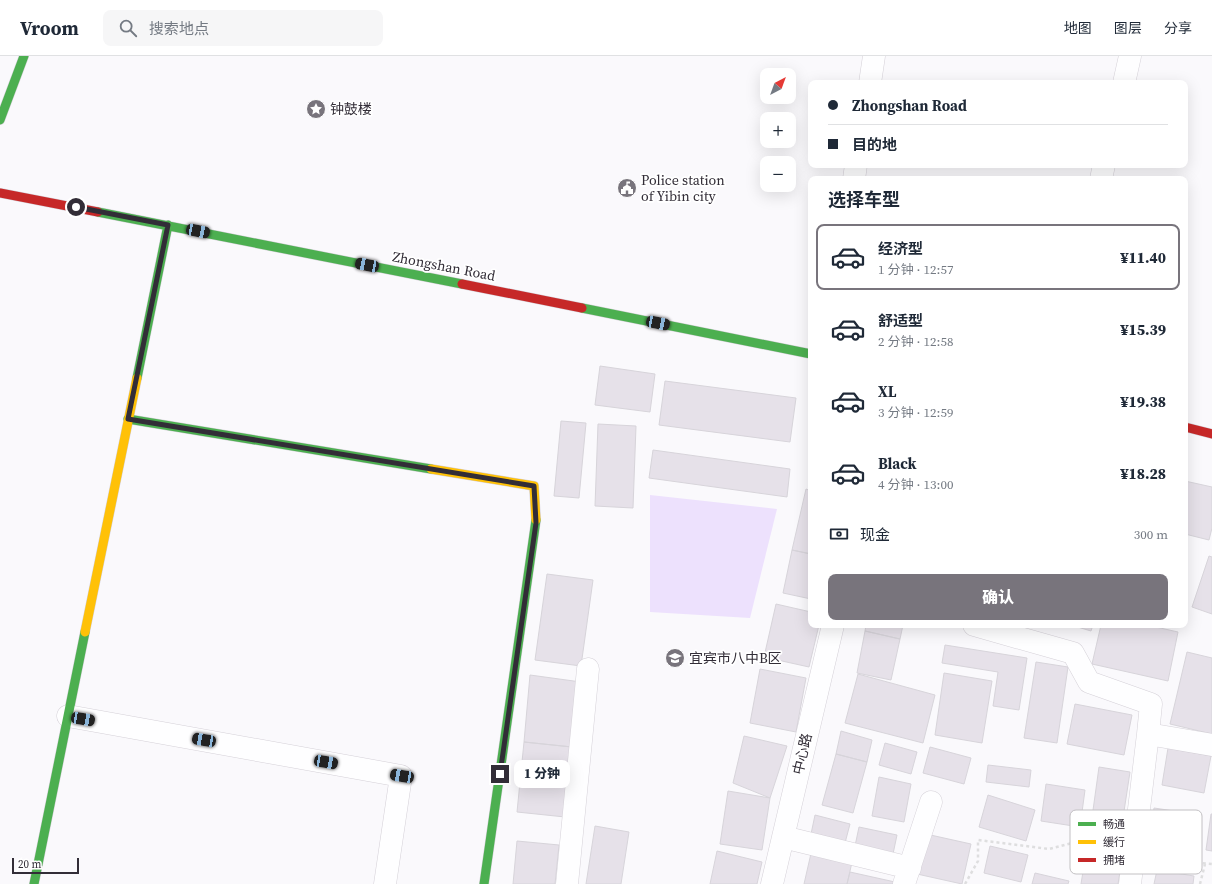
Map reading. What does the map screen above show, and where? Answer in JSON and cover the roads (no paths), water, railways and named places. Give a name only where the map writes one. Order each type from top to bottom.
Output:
[{"type":"street","points":[[0,120],[24,56]]},
{"type":"street","points":[[870,80],[874,56]]},
{"type":"street","points":[[1125,80],[1130,56]]},
{"type":"street","name":"Zhongshan Road","points":[[0,192],[808,353]]},
{"type":"street","points":[[34,884],[168,225]]},
{"type":"street","points":[[128,419],[534,486],[536,523],[484,884]]},
{"type":"street","points":[[1188,428],[1212,434]]},
{"type":"street","name":"中心路","points":[[772,884],[832,628]]},
{"type":"street","points":[[985,628],[1073,653],[1090,682],[1151,704],[1139,810]]},
{"type":"street","points":[[567,884],[588,668]]},
{"type":"street","points":[[68,716],[402,776],[385,884]]},
{"type":"street","points":[[1148,734],[1212,745]]},
{"type":"street","points":[[783,837],[907,876],[931,802]]},
{"type":"street","points":[[1130,884],[1131,874]]},
{"type":"place","name":"钟鼓楼","points":[[316,109]]},
{"type":"place","name":"Police station of Yibin city","points":[[627,188]]},
{"type":"place","name":"宜宾市八中B区","points":[[675,658]]}]
